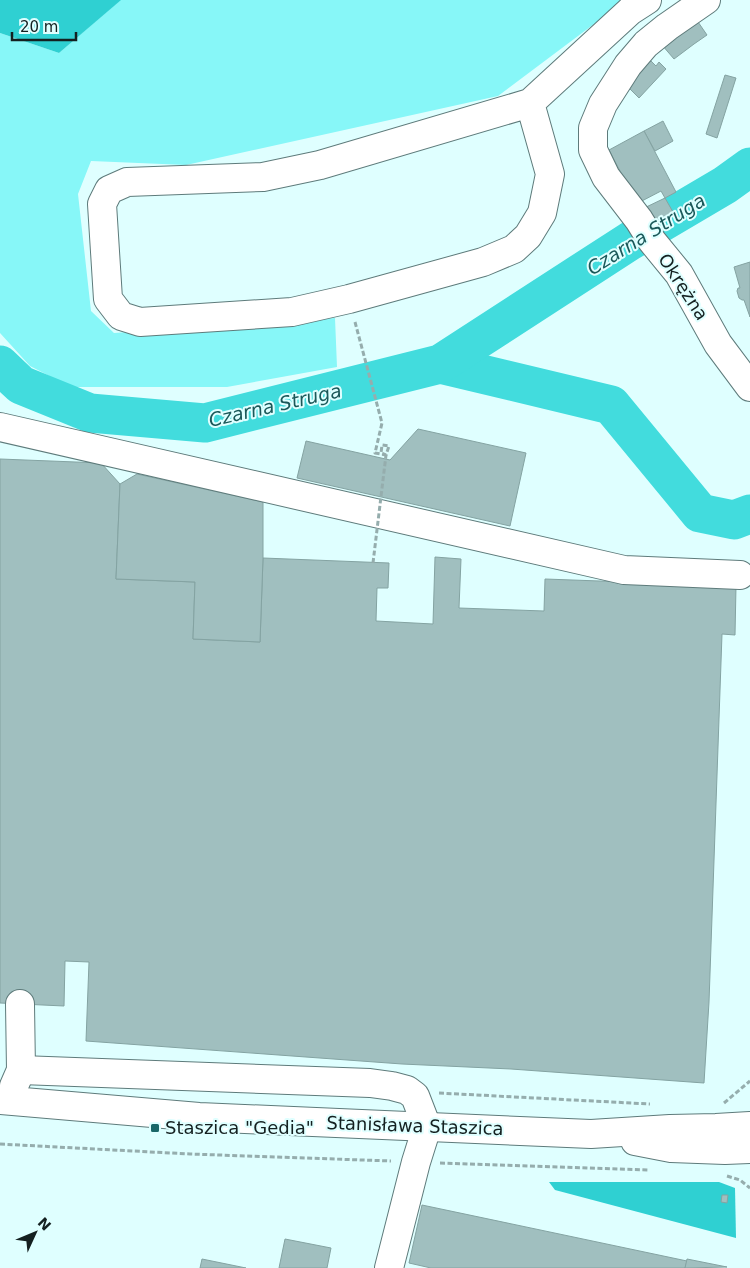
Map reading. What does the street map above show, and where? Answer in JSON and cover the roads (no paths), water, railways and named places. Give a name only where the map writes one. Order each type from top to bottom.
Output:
[{"type":"street","points":[[530,103],[550,174],[542,213],[528,236],[514,249],[483,262],[349,299],[292,312],[140,322],[121,316],[108,299],[102,204],[109,190],[127,182],[263,177],[320,165],[530,103],[630,11],[646,0]]},
{"type":"street","name":"Okrężna","points":[[706,0],[646,44],[628,65],[603,104],[593,128],[593,150],[606,177],[679,274],[718,344],[750,388]]},
{"type":"street","points":[[0,427],[624,570],[740,575]]},
{"type":"street","points":[[2,1100],[15,1083],[21,1070],[20,1004]]},
{"type":"street","points":[[21,1070],[370,1083],[406,1090],[415,1096],[427,1127],[416,1162],[389,1268]]},
{"type":"street","name":"Stanisława Staszica","points":[[2,1100],[199,1117],[591,1134],[750,1126]]},
{"type":"street","name":"Stanisława Staszica","points":[[591,1134],[738,1159]]},
{"type":"waterway","name":"Czarna Struga","points":[[0,365],[21,385],[90,413],[205,423],[440,364],[630,241],[725,185],[750,167]]},
{"type":"waterway","name":"Czarna Struga","points":[[440,364],[611,405],[700,513],[734,520],[750,514]]},
{"type":"place","name":"Staszica \"Gedia\"","points":[[155,1128]]}]
